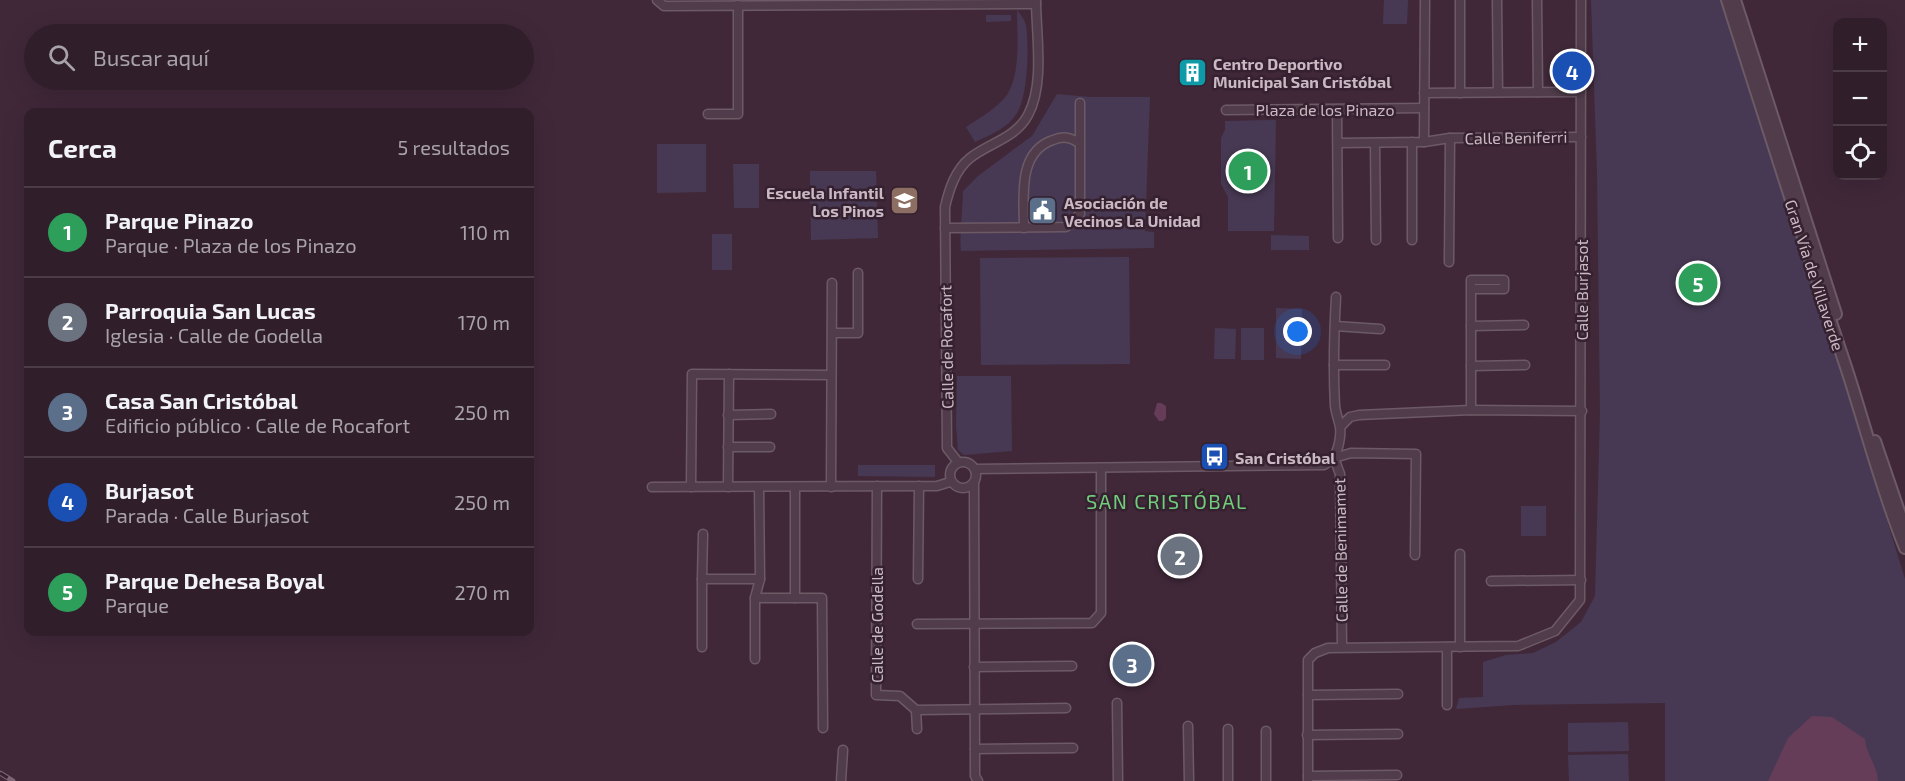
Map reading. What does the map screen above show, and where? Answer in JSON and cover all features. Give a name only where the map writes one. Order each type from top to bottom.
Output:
[{"type":"street","points":[[657,0],[664,6],[1036,2]]},
{"type":"street","points":[[1424,142],[1425,0]]},
{"type":"street","points":[[1460,0],[1460,93]]},
{"type":"street","points":[[1497,0],[1498,93]]},
{"type":"street","points":[[1537,0],[1538,92]]},
{"type":"street","name":"Calle Burjasot","points":[[1342,647],[1518,646],[1555,631],[1580,600],[1581,0]]},
{"type":"street","name":"Gran Vía de Villaverde","points":[[1727,0],[1850,379],[1875,467],[1902,532]]},
{"type":"street","name":"Gran Vía de Villaverde","points":[[1735,0],[1853,367],[1905,548]]},
{"type":"street","name":"Calle de Rocafort","points":[[958,462],[947,448],[945,207],[956,174],[969,159],[1008,136],[1029,114],[1038,73],[1036,2]]},
{"type":"street","points":[[708,114],[738,114],[738,5]]},
{"type":"street","points":[[1424,93],[1581,92]]},
{"type":"street","points":[[945,228],[1066,227],[1080,214],[1080,103]]},
{"type":"street","name":"Plaza de los Pinazo","points":[[1226,110],[1424,108]]},
{"type":"street","points":[[1337,110],[1338,238]]},
{"type":"street","name":"Calle Beniferri","points":[[1338,143],[1581,136]]},
{"type":"street","points":[[1024,228],[1024,182],[1028,163],[1037,149],[1048,141],[1059,138],[1071,138],[1079,143]]},
{"type":"street","name":"Calle Beniferri","points":[[1449,262],[1450,138]]},
{"type":"street","points":[[1412,142],[1412,240]]},
{"type":"street","points":[[1376,143],[1376,240]]},
{"type":"street","points":[[832,333],[858,333],[858,273]]},
{"type":"street","points":[[831,487],[832,283]]},
{"type":"street","points":[[1471,289],[1471,410]]},
{"type":"street","points":[[975,469],[1324,465],[1334,458],[1341,426],[1335,410],[1336,297]]},
{"type":"street","points":[[1335,326],[1380,329]]},
{"type":"street","points":[[1471,326],[1524,326]]},
{"type":"street","points":[[1334,365],[1385,365]]},
{"type":"street","points":[[1471,366],[1525,365]]},
{"type":"street","points":[[691,487],[692,374],[831,375]]},
{"type":"street","points":[[728,487],[729,374]]},
{"type":"street","points":[[1341,426],[1350,417],[1359,415],[1471,410],[1582,411]]},
{"type":"street","points":[[728,415],[771,414]]},
{"type":"street","points":[[728,447],[770,447]]},
{"type":"street","name":"Calle de Benimamet","points":[[1342,647],[1340,474],[1334,458],[1351,453],[1416,454],[1415,555]]},
{"type":"street","points":[[950,482],[951,467],[958,462],[971,464],[975,469],[975,776],[978,781]]},
{"type":"street","points":[[916,624],[1092,623],[1101,613],[1101,468]]},
{"type":"street","points":[[652,487],[937,486],[950,482],[963,488],[974,483]]},
{"type":"street","name":"Calle de Godella","points":[[877,486],[876,695],[900,696],[916,710]]},
{"type":"street","points":[[918,579],[919,486]]},
{"type":"street","points":[[755,659],[755,598],[760,579],[759,487]]},
{"type":"street","points":[[795,487],[795,598]]},
{"type":"street","points":[[702,647],[703,534]]},
{"type":"street","points":[[1460,554],[1460,647]]},
{"type":"street","points":[[702,579],[760,579]]},
{"type":"street","points":[[1491,581],[1581,580]]},
{"type":"street","points":[[755,598],[822,598],[823,728]]},
{"type":"street","points":[[1342,647],[1323,649],[1308,660],[1308,778],[1397,775]]},
{"type":"street","points":[[1447,647],[1447,705]]},
{"type":"street","points":[[974,667],[1072,666]]},
{"type":"street","points":[[1308,695],[1398,694]]},
{"type":"street","points":[[1117,703],[1118,781]]},
{"type":"street","points":[[917,729],[916,710],[1066,708]]},
{"type":"street","points":[[1188,726],[1189,781]]},
{"type":"street","points":[[1228,729],[1228,781]]},
{"type":"street","points":[[1266,731],[1266,781]]},
{"type":"street","points":[[1307,735],[1398,734]]},
{"type":"street","points":[[975,749],[1073,748]]},
{"type":"street","points":[[841,781],[843,750]]},
{"type":"shaded area","points":[[1384,0],[1408,0],[1407,24],[1383,24]]},
{"type":"shaded area","points":[[1591,0],[1727,0],[1905,579],[1905,781],[1665,781],[1665,703],[1513,705],[1456,709],[1459,698],[1483,697],[1483,662],[1506,655],[1533,653],[1556,642],[1581,622],[1595,596],[1600,413],[1597,173]]},
{"type":"shaded area","points":[[1017,10],[1023,18],[1027,35],[1027,71],[1021,105],[1009,123],[975,142],[966,127],[999,104],[1011,86],[1017,54]]},
{"type":"shaded area","points":[[986,15],[1011,15],[1011,21],[986,22]]},
{"type":"shaded area","points":[[1057,94],[1090,97],[1150,97],[1145,231],[1154,232],[1154,248],[961,251],[963,191],[978,176],[1032,136]]},
{"type":"shaded area","points":[[1276,120],[1274,231],[1228,231],[1228,197],[1221,184],[1221,138],[1225,130],[1225,121]]},
{"type":"shaded area","points":[[657,144],[706,144],[706,192],[657,193]]},
{"type":"shaded area","points":[[733,164],[759,164],[759,208],[734,208]]},
{"type":"shaded area","points":[[810,171],[876,171],[878,238],[811,240]]},
{"type":"shaded area","points":[[712,234],[732,234],[732,270],[712,270]]},
{"type":"shaded area","points":[[1271,235],[1309,236],[1309,250],[1271,250]]},
{"type":"shaded area","points":[[1129,257],[1130,364],[981,365],[980,258]]},
{"type":"shaded area","points":[[1276,308],[1302,309],[1301,359],[1276,358]]},
{"type":"shaded area","points":[[1215,328],[1236,329],[1235,359],[1214,359]]},
{"type":"shaded area","points":[[1241,328],[1264,328],[1264,360],[1241,360]]},
{"type":"shaded area","points":[[957,376],[1011,376],[1012,451],[964,455],[958,450]]},
{"type":"shaded area","points":[[1157,403],[1166,406],[1166,418],[1163,421],[1159,421],[1154,414]]},
{"type":"shaded area","points":[[858,465],[935,465],[935,477],[858,476]]},
{"type":"shaded area","points":[[1521,506],[1546,506],[1546,536],[1521,536]]},
{"type":"shaded area","points":[[1812,716],[1832,717],[1865,739],[1878,781],[1768,781],[1788,738]]},
{"type":"shaded area","points":[[1628,722],[1629,751],[1568,752],[1568,723]]},
{"type":"shaded area","points":[[1628,754],[1629,781],[1569,781],[1568,755]]},
{"type":"railway","points":[[0,773],[13,781]]},
{"type":"place","name":"Burjasot","points":[[1572,71]]},
{"type":"place","name":"Centro Deportivo Municipal San Cristóbal","points":[[1192,72]]},
{"type":"place","name":"Parque Pinazo","points":[[1248,171]]},
{"type":"place","name":"Escuela Infantil Los Pinos","points":[[905,201]]},
{"type":"place","name":"Asociación de Vecinos La Unidad","points":[[1043,211]]},
{"type":"place","name":"Parque Dehesa Boyal","points":[[1698,283]]},
{"type":"place","name":"San Cristóbal","points":[[1214,457]]},
{"type":"place","name":"Parroquia San Lucas","points":[[1180,556]]},
{"type":"place","name":"Casa San Cristóbal","points":[[1132,664]]},
{"type":"district","name":"SAN CRISTÓBAL","points":[[1167,501]]}]
